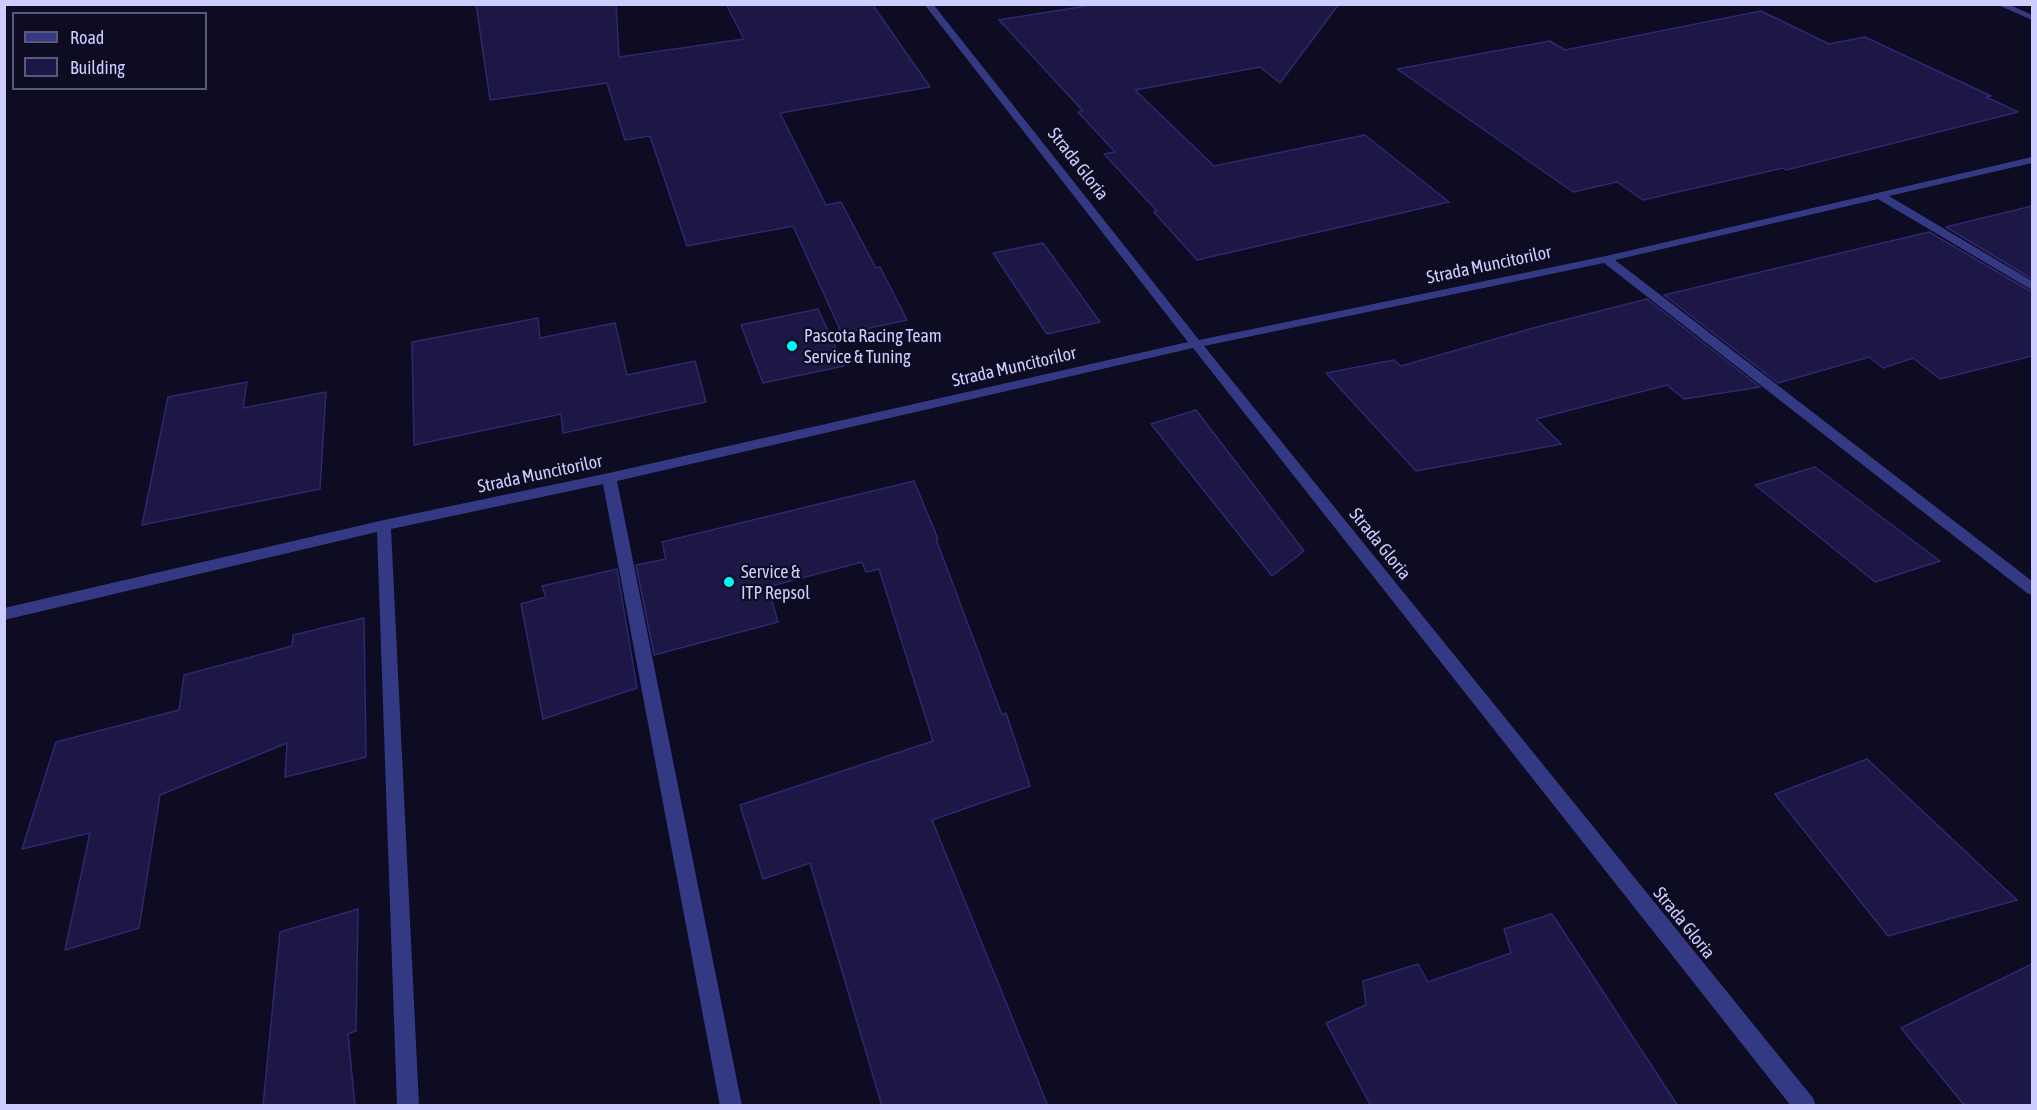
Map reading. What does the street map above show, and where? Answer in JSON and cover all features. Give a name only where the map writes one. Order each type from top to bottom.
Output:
[{"type":"street","name":"Strada Gloria","points":[[928,4],[1196,344],[1805,1106]]},
{"type":"street","points":[[2000,4],[2032,18]]},
{"type":"street","name":"Strada Muncitorilor","points":[[4,614],[384,525],[609,478],[1196,344],[1606,259],[2032,160]]},
{"type":"street","points":[[1879,195],[2032,286]]},
{"type":"street","points":[[1606,259],[2032,589]]},
{"type":"street","points":[[609,478],[731,1106]]},
{"type":"street","points":[[384,525],[408,1106]]},
{"type":"building","points":[[476,4],[616,4],[619,57],[744,39],[726,4],[872,4],[930,87],[780,113],[826,205],[841,202],[876,268],[880,267],[907,320],[842,334],[793,226],[687,246],[650,136],[625,140],[607,83],[490,100]]},
{"type":"building","points":[[1098,4],[1339,4],[1280,83],[1260,67],[1135,90],[1214,166],[1365,135],[1449,202],[1197,260],[1154,212],[1157,211],[1104,154],[1115,152],[1078,112],[1083,111],[999,20]]},
{"type":"building","points":[[1761,11],[1829,44],[1865,37],[1991,96],[1986,97],[2018,112],[1786,170],[1783,168],[1643,200],[1617,182],[1573,192],[1397,69],[1550,41],[1565,50]]},
{"type":"building","points":[[2032,206],[2032,279],[1946,227]]},
{"type":"building","points":[[1929,232],[2032,292],[2032,356],[1940,379],[1913,358],[1883,368],[1869,357],[1778,383],[1664,295]]},
{"type":"building","points":[[1043,243],[1100,322],[1047,334],[993,253]]},
{"type":"building","points":[[1647,299],[1760,387],[1684,399],[1667,385],[1536,419],[1561,444],[1416,471],[1326,373],[1394,360],[1401,366],[1537,327]]},
{"type":"building","name":"Pascota Racing Team Service & Tuning","points":[[818,309],[844,366],[763,383],[741,325]]},
{"type":"building","points":[[538,318],[540,338],[615,323],[627,375],[695,361],[706,402],[563,433],[561,414],[414,445],[412,342]]},
{"type":"building","points":[[247,382],[243,408],[326,392],[320,489],[142,525],[168,397]]},
{"type":"building","points":[[1196,410],[1304,551],[1272,576],[1151,424]]},
{"type":"building","points":[[1815,467],[1940,561],[1875,582],[1755,485]]},
{"type":"building","points":[[914,481],[938,539],[936,539],[1002,715],[1006,713],[1030,786],[932,820],[1048,1106],[882,1106],[810,863],[763,879],[740,805],[933,741],[879,569],[866,572],[862,562],[768,587],[778,622],[654,655],[636,565],[666,559],[662,542]]},
{"type":"building","points":[[617,569],[637,688],[543,719],[521,604],[546,597],[542,586]]},
{"type":"building","points":[[364,618],[366,757],[285,777],[287,743],[160,795],[139,928],[65,950],[90,833],[22,849],[56,742],[179,710],[184,675],[292,646],[293,635]]},
{"type":"building","points":[[1867,759],[2017,900],[1888,936],[1775,794]]},
{"type":"building","points":[[358,909],[356,1031],[348,1034],[355,1106],[263,1106],[280,932]]},
{"type":"building","points":[[1552,914],[1678,1106],[1371,1106],[1326,1023],[1366,1005],[1363,981],[1418,964],[1428,982],[1511,953],[1504,929]]},
{"type":"building","points":[[2032,964],[2032,1106],[1965,1106],[1901,1028]]},
{"type":"place","name":"Pascota Racing Team Service & Tuning","points":[[792,346]]},
{"type":"place","name":"Service & ITP Repsol","points":[[729,582]]}]
